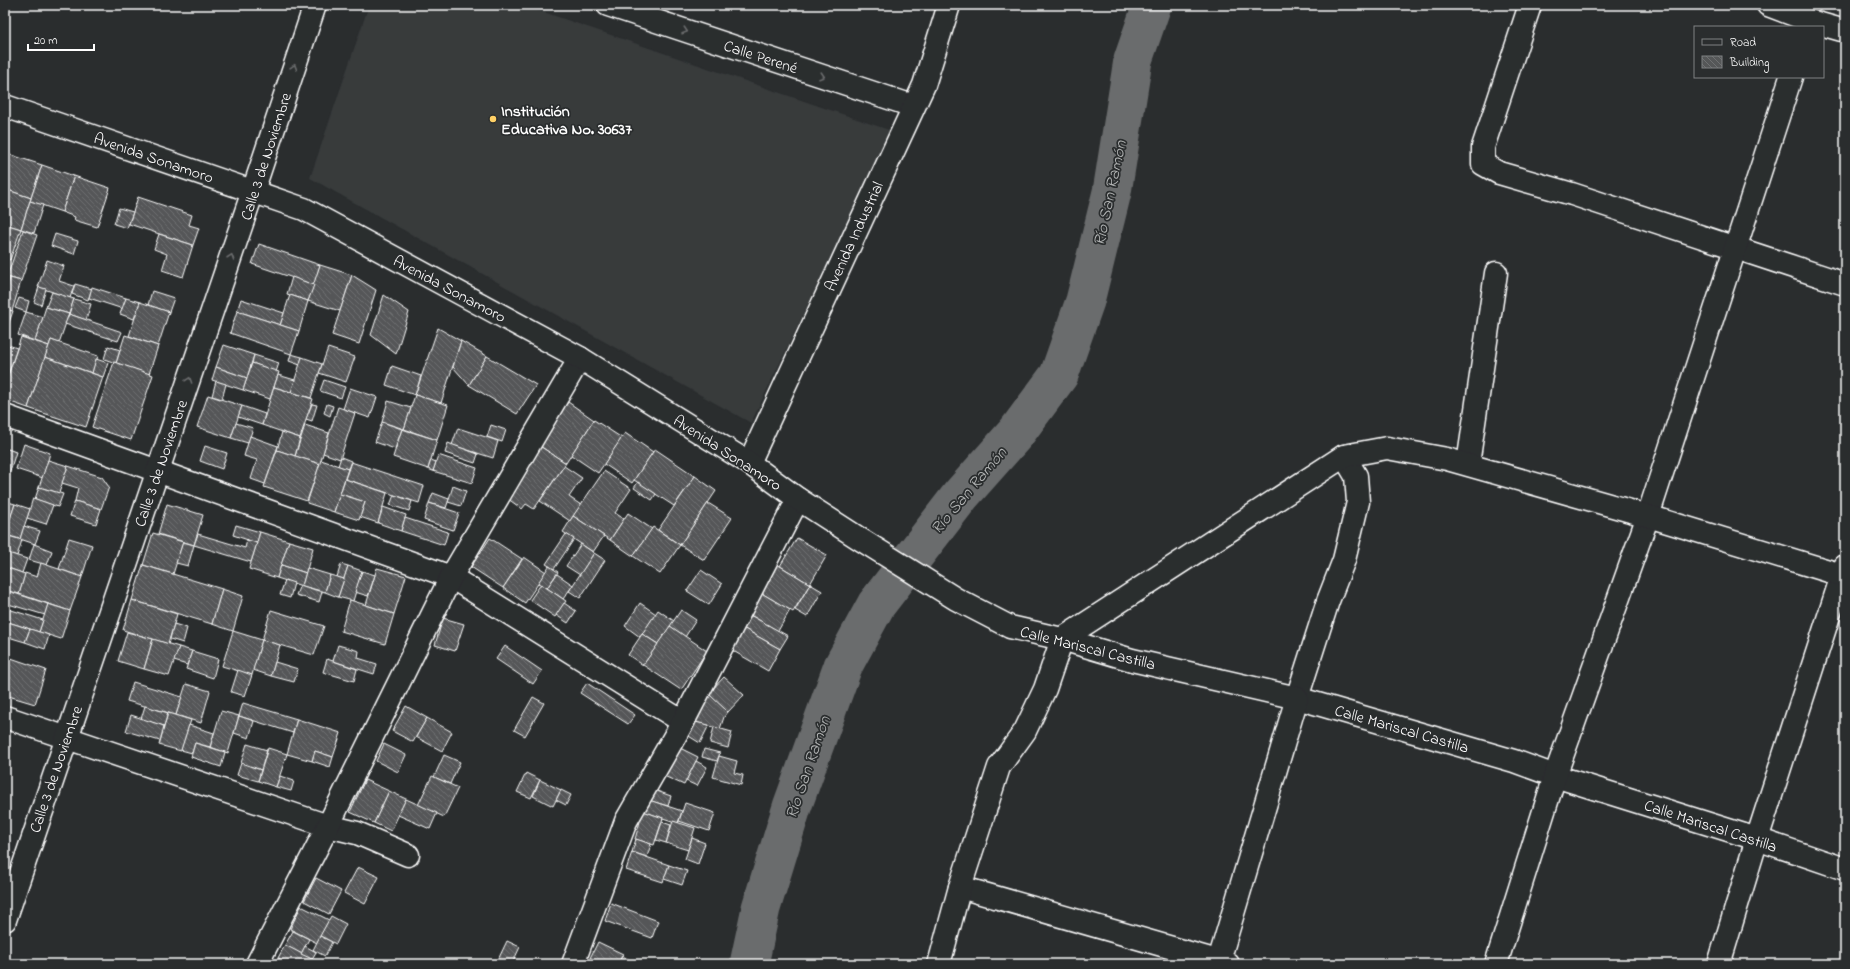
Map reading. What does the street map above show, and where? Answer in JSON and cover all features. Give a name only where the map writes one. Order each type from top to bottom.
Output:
[{"type":"street","name":"Calle 3 de Noviembre","points":[[5,920],[315,5]]},
{"type":"street","name":"Calle Perené","points":[[608,5],[657,13],[913,106]]},
{"type":"street","name":"Avenida Industrial","points":[[749,463],[924,85],[949,5]]},
{"type":"street","points":[[1530,5],[1483,148],[1483,164],[1499,173],[1572,194],[1845,284]]},
{"type":"street","points":[[1768,5],[1809,24]]},
{"type":"street","points":[[1824,27],[1845,32]]},
{"type":"street","points":[[1496,964],[1555,776],[1648,516],[1791,78]]},
{"type":"street","name":"Avenida Sonamoro","points":[[5,106],[304,209],[580,358],[749,463],[798,499],[956,599]]},
{"type":"street","points":[[1468,464],[1496,273]]},
{"type":"street","points":[[257,964],[328,826],[451,576],[580,358]]},
{"type":"street","points":[[5,416],[451,576],[683,722]]},
{"type":"street","points":[[939,964],[960,887],[999,767],[1025,731],[1045,689],[1062,639],[1344,456],[1387,448],[1448,458],[1844,572],[1757,839],[1720,964]]},
{"type":"street","points":[[960,887],[1221,963],[1297,698],[1328,601],[1344,560],[1358,502],[1356,476],[1344,456]]},
{"type":"street","points":[[573,964],[626,821],[683,722],[798,499]]},
{"type":"street","name":"Calle Mariscal Castilla","points":[[956,599],[1010,627],[1062,639],[1132,660],[1297,698],[1514,761],[1555,776],[1757,839],[1845,869]]},
{"type":"street","points":[[5,717],[66,739],[328,826],[357,833],[408,855]]},
{"type":"shaded area","points":[[369,5],[523,5],[892,131],[751,423],[310,178]]},
{"type":"building","points":[[5,153],[42,165],[31,198],[5,189]]},
{"type":"building","points":[[42,165],[74,176],[62,212],[30,201]]},
{"type":"building","points":[[74,176],[110,188],[97,227],[74,220],[75,217],[62,212]]},
{"type":"building","points":[[5,189],[31,198],[21,229],[5,224]]},
{"type":"building","points":[[138,197],[192,215],[189,225],[199,228],[193,245],[129,224]]},
{"type":"building","points":[[30,201],[43,205],[34,233],[21,229]]},
{"type":"building","points":[[119,208],[133,212],[127,228],[114,224]]},
{"type":"building","points":[[5,224],[21,229],[10,260],[5,258]]},
{"type":"building","points":[[23,230],[37,235],[21,281],[7,277]]},
{"type":"building","points":[[55,234],[78,241],[74,254],[51,246]]},
{"type":"building","points":[[159,234],[193,245],[183,277],[162,270],[167,254],[154,249]]},
{"type":"building","points":[[259,244],[320,265],[314,285],[252,264]]},
{"type":"building","points":[[47,260],[64,266],[59,281],[74,286],[70,298],[38,287]]},
{"type":"building","points":[[320,265],[352,275],[340,311],[308,301]]},
{"type":"building","points":[[352,275],[376,290],[359,344],[332,335]]},
{"type":"building","points":[[292,277],[314,285],[308,301],[287,294]]},
{"type":"building","points":[[10,278],[21,281],[12,311],[5,309],[5,295]]},
{"type":"building","points":[[75,284],[92,289],[88,300],[72,294]]},
{"type":"building","points":[[39,287],[46,289],[41,305],[34,302]]},
{"type":"building","points":[[92,287],[126,298],[123,309],[89,298]]},
{"type":"building","points":[[152,291],[174,298],[169,312],[148,305]]},
{"type":"building","points":[[52,292],[74,299],[69,314],[46,307]]},
{"type":"building","points":[[290,295],[308,301],[299,331],[280,325]]},
{"type":"building","points":[[384,295],[409,312],[396,354],[371,335]]},
{"type":"building","points":[[19,298],[29,301],[26,312],[15,308]]},
{"type":"building","points":[[126,298],[140,302],[134,319],[120,314]]},
{"type":"building","points":[[74,299],[91,304],[86,320],[69,314]]},
{"type":"building","points":[[241,299],[284,313],[280,325],[237,311]]},
{"type":"building","points":[[140,302],[169,312],[158,346],[129,336]]},
{"type":"building","points":[[46,307],[69,314],[59,343],[51,340],[49,346],[35,341]]},
{"type":"building","points":[[5,309],[13,311],[5,334]]},
{"type":"building","points":[[237,311],[299,331],[291,354],[230,333]]},
{"type":"building","points":[[26,312],[43,317],[35,341],[18,335]]},
{"type":"building","points":[[69,314],[122,332],[118,341],[65,324]]},
{"type":"building","points":[[438,328],[461,341],[441,403],[415,395]]},
{"type":"building","points":[[125,335],[158,346],[149,374],[116,363]]},
{"type":"building","points":[[21,337],[49,346],[28,408],[5,400],[5,384]]},
{"type":"building","points":[[51,340],[98,356],[92,373],[45,357]]},
{"type":"building","points":[[461,341],[487,356],[469,385],[453,367]]},
{"type":"building","points":[[5,344],[17,348],[5,384]]},
{"type":"building","points":[[224,345],[254,355],[247,378],[216,367]]},
{"type":"building","points":[[108,346],[120,350],[116,363],[104,359]]},
{"type":"building","points":[[328,348],[355,357],[346,382],[319,373]]},
{"type":"building","points":[[291,354],[302,357],[300,365],[289,361]]},
{"type":"building","points":[[254,355],[279,363],[276,372],[252,363]]},
{"type":"building","points":[[487,356],[536,385],[517,414],[469,385]]},
{"type":"building","points":[[45,357],[103,377],[86,427],[28,408]]},
{"type":"building","points":[[302,357],[322,364],[311,398],[291,392]]},
{"type":"building","points":[[96,359],[108,363],[103,377],[92,373]]},
{"type":"building","points":[[114,362],[153,375],[131,440],[92,427]]},
{"type":"building","points":[[252,363],[279,372],[270,399],[243,390]]},
{"type":"building","points":[[392,366],[421,376],[415,395],[386,385]]},
{"type":"building","points":[[216,367],[247,378],[243,390],[212,380]]},
{"type":"building","points":[[278,375],[295,380],[291,392],[274,387]]},
{"type":"building","points":[[324,380],[345,387],[341,398],[320,391]]},
{"type":"building","points":[[216,381],[226,384],[222,399],[212,396]]},
{"type":"building","points":[[274,387],[313,399],[300,438],[262,425]]},
{"type":"building","points":[[350,388],[377,397],[370,418],[343,409]]},
{"type":"building","points":[[208,395],[242,406],[231,438],[197,427]]},
{"type":"building","points":[[415,395],[448,405],[437,440],[404,429]]},
{"type":"building","points":[[388,401],[411,408],[404,429],[382,422]]},
{"type":"building","points":[[568,402],[594,420],[566,463],[538,445]]},
{"type":"building","points":[[312,404],[317,405],[312,421],[306,419]]},
{"type":"building","points":[[327,404],[333,406],[330,416],[324,413]]},
{"type":"building","points":[[242,406],[265,414],[262,425],[238,417]]},
{"type":"building","points":[[338,407],[355,413],[340,459],[323,453]]},
{"type":"building","points":[[594,420],[622,438],[598,473],[571,455]]},
{"type":"building","points":[[382,422],[402,429],[395,449],[375,442]]},
{"type":"building","points":[[236,423],[253,428],[248,443],[231,438]]},
{"type":"building","points":[[305,425],[329,433],[320,464],[295,456]]},
{"type":"building","points":[[491,425],[506,430],[502,442],[487,437]]},
{"type":"building","points":[[458,428],[498,441],[493,458],[452,445]]},
{"type":"building","points":[[402,429],[437,440],[428,469],[393,457]]},
{"type":"building","points":[[282,432],[300,438],[295,456],[277,450]]},
{"type":"building","points":[[625,433],[653,452],[632,483],[604,464]]},
{"type":"building","points":[[250,436],[278,446],[265,484],[251,479],[257,460],[244,456]]},
{"type":"building","points":[[448,443],[478,454],[475,463],[445,453]]},
{"type":"building","points":[[24,444],[50,453],[43,478],[16,469]]},
{"type":"building","points":[[538,445],[566,463],[534,509],[526,504],[522,509],[504,496]]},
{"type":"building","points":[[205,446],[227,453],[222,469],[200,461]]},
{"type":"building","points":[[5,448],[16,452],[9,474],[5,473]]},
{"type":"building","points":[[655,449],[695,476],[674,506],[634,480]]},
{"type":"building","points":[[277,450],[320,464],[307,501],[264,487]]},
{"type":"building","points":[[438,455],[477,468],[472,483],[433,471]]},
{"type":"building","points":[[341,457],[351,461],[348,469],[338,466]]},
{"type":"building","points":[[48,460],[68,466],[59,493],[39,487]]},
{"type":"building","points":[[321,460],[348,469],[334,512],[307,503]]},
{"type":"building","points":[[431,460],[436,462],[433,471],[428,469]]},
{"type":"building","points":[[351,462],[424,486],[419,503],[345,479]]},
{"type":"building","points":[[68,466],[102,477],[109,487],[101,509],[75,501],[78,488],[62,483]]},
{"type":"building","points":[[564,466],[582,478],[569,497],[581,505],[570,521],[540,501]]},
{"type":"building","points":[[604,471],[631,489],[615,513],[624,519],[610,540],[573,516]]},
{"type":"building","points":[[695,476],[716,491],[680,545],[658,530]]},
{"type":"building","points":[[345,479],[387,493],[378,523],[360,517],[365,502],[340,494]]},
{"type":"building","points":[[638,482],[656,494],[652,500],[634,488]]},
{"type":"building","points":[[453,486],[466,491],[461,506],[448,502]]},
{"type":"building","points":[[39,487],[63,494],[58,507],[35,499]]},
{"type":"building","points":[[433,493],[449,499],[446,508],[429,503]]},
{"type":"building","points":[[340,494],[365,502],[359,520],[334,512]]},
{"type":"building","points":[[394,495],[412,501],[409,511],[390,505]]},
{"type":"building","points":[[33,498],[53,505],[46,524],[27,518]]},
{"type":"building","points":[[5,501],[15,504],[10,519],[5,517]]},
{"type":"building","points":[[75,501],[101,509],[96,524],[70,516]]},
{"type":"building","points":[[429,503],[459,513],[453,530],[424,520]]},
{"type":"building","points":[[708,503],[732,518],[704,560],[680,545]]},
{"type":"building","points":[[15,504],[30,509],[20,539],[5,535],[5,517],[10,519]]},
{"type":"building","points":[[167,504],[203,515],[194,545],[158,534]]},
{"type":"building","points":[[383,507],[406,515],[401,531],[378,523]]},
{"type":"building","points":[[628,513],[652,529],[633,556],[610,540]]},
{"type":"building","points":[[573,516],[604,536],[593,552],[563,532]]},
{"type":"building","points":[[405,518],[448,532],[444,545],[401,531]]},
{"type":"building","points":[[236,525],[260,532],[257,543],[233,535]]},
{"type":"building","points":[[24,526],[40,531],[35,544],[20,539]]},
{"type":"building","points":[[653,527],[680,545],[660,574],[633,556]]},
{"type":"building","points":[[260,532],[289,541],[277,578],[249,569]]},
{"type":"building","points":[[153,533],[183,542],[173,574],[143,565]]},
{"type":"building","points":[[198,534],[245,548],[247,540],[257,543],[251,562],[194,545]]},
{"type":"building","points":[[566,534],[574,539],[554,569],[546,564]]},
{"type":"building","points":[[5,535],[22,540],[17,556],[5,552]]},
{"type":"building","points":[[69,538],[92,545],[82,577],[59,569]]},
{"type":"building","points":[[490,538],[522,559],[503,588],[471,567]]},
{"type":"building","points":[[797,538],[827,555],[810,584],[780,566]]},
{"type":"building","points":[[289,541],[313,548],[306,573],[281,565]]},
{"type":"building","points":[[183,542],[194,545],[188,566],[176,563]]},
{"type":"building","points":[[34,544],[52,551],[47,565],[29,560]]},
{"type":"building","points":[[581,544],[594,553],[580,575],[566,566]]},
{"type":"building","points":[[5,552],[27,559],[22,573],[5,567]]},
{"type":"building","points":[[594,553],[605,560],[580,598],[569,591]]},
{"type":"building","points":[[524,557],[546,572],[525,603],[503,588]]},
{"type":"building","points":[[41,563],[82,577],[70,611],[19,594],[25,573],[37,577]]},
{"type":"building","points":[[775,563],[810,584],[793,612],[758,591]]},
{"type":"building","points":[[341,564],[348,566],[344,579],[337,577]]},
{"type":"building","points":[[143,565],[222,589],[212,624],[132,600]]},
{"type":"building","points":[[281,565],[306,573],[302,586],[277,578]]},
{"type":"building","points":[[348,566],[362,571],[353,601],[338,597]]},
{"type":"building","points":[[549,566],[558,572],[547,588],[538,583]]},
{"type":"building","points":[[5,567],[25,574],[19,594],[5,590]]},
{"type":"building","points":[[307,568],[330,575],[325,592],[302,586]]},
{"type":"building","points":[[377,568],[406,576],[394,614],[366,605]]},
{"type":"building","points":[[701,570],[722,584],[709,605],[687,591]]},
{"type":"building","points":[[362,571],[375,575],[368,596],[355,592]]},
{"type":"building","points":[[557,574],[573,585],[563,599],[547,588]]},
{"type":"building","points":[[330,575],[344,579],[338,597],[325,592]]},
{"type":"building","points":[[285,580],[294,583],[290,598],[280,595]]},
{"type":"building","points":[[541,584],[566,601],[555,617],[530,600]]},
{"type":"building","points":[[810,584],[822,591],[807,617],[795,610]]},
{"type":"building","points":[[300,585],[322,592],[319,602],[296,595]]},
{"type":"building","points":[[222,589],[243,596],[233,631],[212,624]]},
{"type":"building","points":[[5,590],[48,604],[45,615],[5,603]]},
{"type":"building","points":[[758,591],[790,610],[778,631],[745,612]]},
{"type":"building","points":[[132,600],[177,614],[168,644],[123,630]]},
{"type":"building","points":[[350,600],[394,614],[385,644],[341,631]]},
{"type":"building","points":[[564,603],[576,611],[568,623],[556,615]]},
{"type":"building","points":[[640,603],[656,614],[640,637],[625,626]]},
{"type":"building","points":[[48,604],[70,611],[61,639],[39,632]]},
{"type":"building","points":[[5,608],[43,620],[39,632],[5,621]]},
{"type":"building","points":[[271,610],[324,626],[314,655],[262,640]]},
{"type":"building","points":[[658,610],[674,621],[658,644],[642,634]]},
{"type":"building","points":[[681,610],[696,620],[685,637],[670,626]]},
{"type":"building","points":[[748,614],[788,636],[780,649],[741,627]]},
{"type":"building","points":[[443,618],[464,624],[455,651],[435,645]]},
{"type":"building","points":[[5,621],[30,629],[25,642],[5,636]]},
{"type":"building","points":[[174,624],[187,628],[183,643],[170,639]]},
{"type":"building","points":[[670,626],[707,651],[681,690],[643,665]]},
{"type":"building","points":[[741,627],[780,649],[768,671],[728,648]]},
{"type":"building","points":[[30,629],[49,635],[45,649],[25,642]]},
{"type":"building","points":[[233,631],[262,640],[252,675],[222,666]]},
{"type":"building","points":[[127,632],[153,639],[144,669],[118,661]]},
{"type":"building","points":[[642,634],[658,644],[643,665],[628,655]]},
{"type":"building","points":[[153,639],[179,647],[169,676],[144,669]]},
{"type":"building","points":[[262,640],[280,645],[271,676],[253,670]]},
{"type":"building","points":[[338,645],[359,651],[358,658],[377,664],[374,674],[333,661]]},
{"type":"building","points":[[505,646],[542,671],[533,684],[496,659]]},
{"type":"building","points":[[179,647],[192,651],[187,665],[174,661]]},
{"type":"building","points":[[192,651],[218,659],[213,678],[186,669]]},
{"type":"building","points":[[5,656],[46,670],[35,704],[5,695]]},
{"type":"building","points":[[327,659],[357,669],[354,681],[323,672]]},
{"type":"building","points":[[275,662],[298,669],[294,682],[271,676]]},
{"type":"building","points":[[238,670],[252,675],[245,696],[231,692]]},
{"type":"building","points":[[724,677],[744,695],[728,712],[708,694]]},
{"type":"building","points":[[133,682],[182,697],[176,715],[127,701]]},
{"type":"building","points":[[587,683],[635,715],[628,724],[580,693]]},
{"type":"building","points":[[186,684],[210,691],[201,723],[176,715]]},
{"type":"building","points":[[710,695],[728,712],[724,717],[720,729],[695,722],[699,706]]},
{"type":"building","points":[[533,697],[544,703],[525,736],[514,730]]},
{"type":"building","points":[[243,703],[297,719],[293,733],[239,716]]},
{"type":"building","points":[[145,706],[168,713],[164,726],[141,719]]},
{"type":"building","points":[[406,706],[427,718],[413,742],[392,731]]},
{"type":"building","points":[[221,711],[239,716],[228,753],[210,747]]},
{"type":"building","points":[[168,713],[191,720],[181,751],[159,745]]},
{"type":"building","points":[[131,715],[164,726],[160,741],[126,731]]},
{"type":"building","points":[[239,716],[254,721],[249,738],[234,733]]},
{"type":"building","points":[[427,718],[452,732],[442,751],[416,737]]},
{"type":"building","points":[[297,719],[341,733],[333,757],[315,751],[312,761],[287,754]]},
{"type":"building","points":[[695,722],[709,725],[700,743],[687,735]]},
{"type":"building","points":[[189,725],[214,733],[210,747],[195,743],[192,753],[181,750]]},
{"type":"building","points":[[714,727],[732,732],[728,748],[710,743]]},
{"type":"building","points":[[195,743],[225,752],[221,767],[191,757]]},
{"type":"building","points":[[247,744],[267,750],[261,770],[241,763]]},
{"type":"building","points":[[384,744],[406,755],[398,772],[376,761]]},
{"type":"building","points":[[678,747],[698,757],[684,785],[664,776]]},
{"type":"building","points":[[268,748],[287,754],[276,787],[258,781]]},
{"type":"building","points":[[704,749],[720,753],[717,761],[702,757]]},
{"type":"building","points":[[315,751],[333,757],[330,767],[312,761]]},
{"type":"building","points":[[444,755],[460,762],[450,784],[434,777]]},
{"type":"building","points":[[719,756],[737,761],[734,773],[743,775],[741,785],[713,777]]},
{"type":"building","points":[[696,761],[707,767],[697,786],[686,781]]},
{"type":"building","points":[[241,763],[261,770],[258,781],[237,775]]},
{"type":"building","points":[[526,773],[540,780],[531,798],[517,792]]},
{"type":"building","points":[[280,776],[294,781],[291,791],[276,787]]},
{"type":"building","points":[[432,776],[458,788],[444,817],[418,805]]},
{"type":"building","points":[[365,780],[389,791],[374,823],[350,812]]},
{"type":"building","points":[[540,780],[561,790],[553,806],[533,796]]},
{"type":"building","points":[[561,790],[571,795],[566,805],[556,800]]},
{"type":"building","points":[[654,790],[671,796],[668,806],[651,801]]},
{"type":"building","points":[[389,791],[406,799],[391,831],[374,823]]},
{"type":"building","points":[[406,799],[437,813],[430,829],[398,815]]},
{"type":"building","points":[[646,799],[682,811],[678,823],[642,811]]},
{"type":"building","points":[[685,803],[715,813],[709,831],[679,821]]},
{"type":"building","points":[[643,811],[663,818],[654,845],[635,839]]},
{"type":"building","points":[[673,821],[695,828],[688,850],[666,843]]},
{"type":"building","points":[[662,822],[671,825],[666,843],[656,840]]},
{"type":"building","points":[[692,838],[705,843],[698,864],[685,859]]},
{"type":"building","points":[[636,839],[651,844],[647,857],[632,852]]},
{"type":"building","points":[[632,852],[669,865],[663,882],[626,870]]},
{"type":"building","points":[[669,865],[687,871],[682,885],[664,879]]},
{"type":"building","points":[[358,867],[379,877],[365,904],[344,893]]},
{"type":"building","points":[[316,878],[341,891],[329,914],[304,901]]},
{"type":"building","points":[[611,903],[658,921],[652,938],[605,921]]},
{"type":"building","points":[[301,906],[329,920],[317,943],[290,929]]},
{"type":"building","points":[[331,916],[346,924],[336,944],[320,936]]},
{"type":"building","points":[[293,931],[309,939],[301,954],[285,945]]},
{"type":"building","points":[[320,936],[332,942],[325,956],[313,950]]},
{"type":"building","points":[[507,941],[520,947],[512,964],[496,964]]},
{"type":"building","points":[[598,942],[623,954],[618,964],[602,964],[590,958]]},
{"type":"building","points":[[285,945],[320,964],[289,964],[278,958]]},
{"type":"building","points":[[305,946],[316,952],[312,959],[301,954]]},
{"type":"building","points":[[622,956],[638,964],[618,964]]},
{"type":"waterway","name":"Río San Ramón","points":[[749,964],[761,908],[792,807],[843,666],[876,605],[961,495],[1016,433],[1059,375],[1085,301],[1112,192],[1133,60],[1152,5]]},
{"type":"place","name":"Institución Educativa No. 30637","points":[[493,119]]}]
